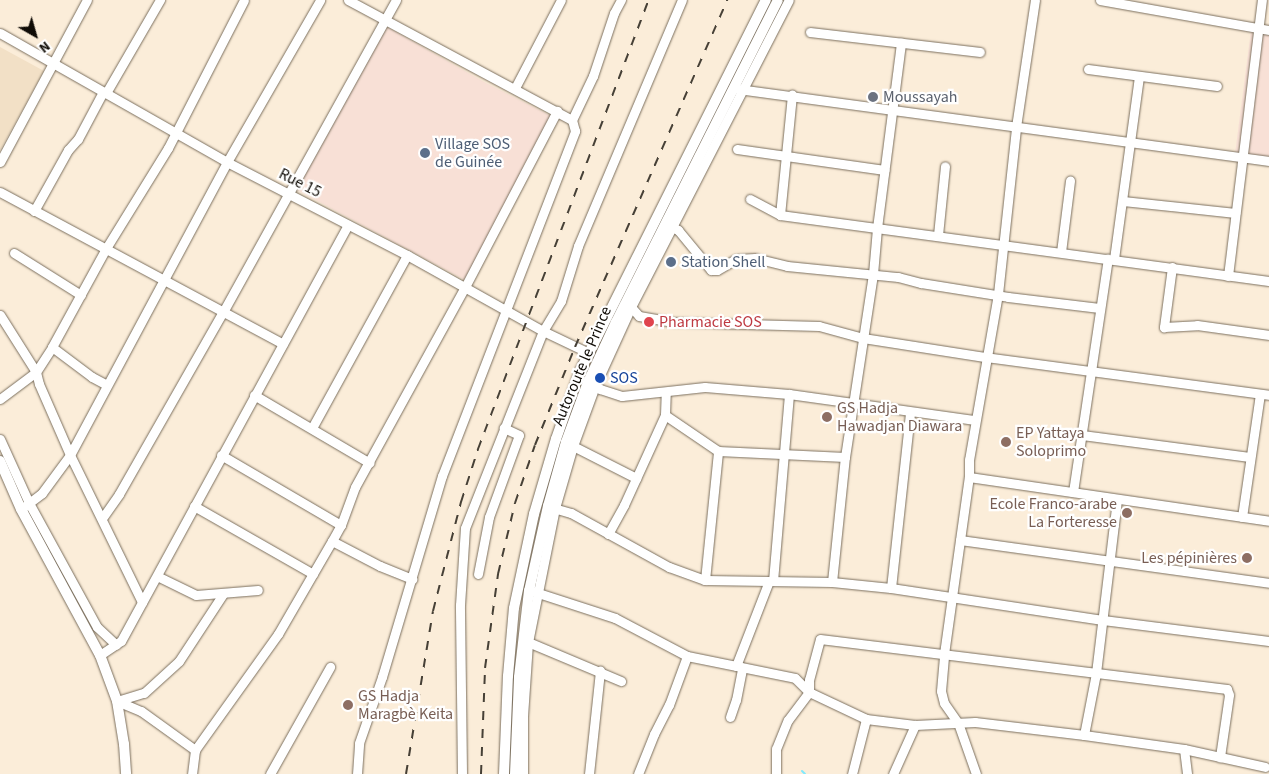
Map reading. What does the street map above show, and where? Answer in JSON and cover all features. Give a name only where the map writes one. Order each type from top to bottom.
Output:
[{"type":"main road","name":"Autoroute le Prince","points":[[504,774],[508,676],[514,608],[534,514],[559,431],[589,353],[766,0]]},
{"type":"main road","name":"Autoroute le Prince","points":[[515,774],[519,677],[533,592],[566,442],[628,306],[738,89],[778,0]]},
{"type":"main road","points":[[0,461],[25,506],[100,655],[117,701],[124,744],[126,774]]},
{"type":"street","points":[[0,162],[87,0]]},
{"type":"street","points":[[34,211],[68,150],[78,139],[160,0]]},
{"type":"street","points":[[0,399],[36,372],[52,347],[105,250],[159,162],[244,0]]},
{"type":"street","points":[[25,506],[42,493],[70,455],[226,162],[320,0]]},
{"type":"street","points":[[348,0],[572,120]]},
{"type":"street","points":[[102,517],[119,494],[223,312],[396,0]]},
{"type":"street","points":[[515,88],[560,0]]},
{"type":"street","points":[[357,774],[359,743],[412,580],[442,476],[574,132],[572,120],[593,76],[614,13],[622,0]]},
{"type":"street","points":[[462,774],[460,606],[465,528],[543,331],[561,301],[578,246],[682,0]]},
{"type":"street","points":[[789,0],[738,89],[1269,161]]},
{"type":"street","points":[[976,774],[958,723],[946,708],[942,691],[944,654],[969,477],[969,460],[975,420],[998,294],[1016,127],[1035,0]]},
{"type":"street","points":[[1100,0],[1269,30]]},
{"type":"street","points":[[1228,276],[1262,0]]},
{"type":"street","points":[[810,32],[980,52]]},
{"type":"street","name":"Rue 15","points":[[0,33],[226,162],[407,255],[543,331],[589,353]]},
{"type":"street","points":[[832,582],[845,457],[874,274],[884,170],[902,43]]},
{"type":"street","points":[[1088,69],[1217,86]]},
{"type":"street","points":[[1073,492],[1099,308],[1123,201],[1138,77]]},
{"type":"street","points":[[780,215],[792,95]]},
{"type":"street","points":[[192,774],[195,750],[278,634],[341,525],[355,488],[465,286],[557,111]]},
{"type":"street","points":[[737,149],[884,170]]},
{"type":"street","points":[[938,235],[945,166]]},
{"type":"street","points":[[1061,252],[1070,181]]},
{"type":"street","points":[[0,192],[283,344]]},
{"type":"street","points":[[750,199],[780,215],[1172,267],[1269,282]]},
{"type":"street","points":[[1123,201],[1235,213]]},
{"type":"street","points":[[100,655],[121,641],[348,225]]},
{"type":"street","points":[[668,225],[678,230],[711,270],[717,270],[736,259],[755,258],[787,266],[874,274],[1099,308]]},
{"type":"street","points":[[14,253],[81,295]]},
{"type":"street","points":[[312,428],[407,255]]},
{"type":"street","points":[[1172,267],[1164,327],[1197,325],[1269,335]]},
{"type":"street","points":[[628,306],[639,316],[674,322],[819,326],[863,338],[985,357],[1264,395],[1250,457],[1242,517]]},
{"type":"street","points":[[0,315],[36,372],[39,384],[70,455],[142,602]]},
{"type":"street","points":[[52,347],[92,377],[107,385]]},
{"type":"street","points":[[975,420],[789,394],[705,387],[622,396],[591,384],[573,446],[551,507],[571,513],[669,567],[705,580],[832,582],[891,588],[1103,620],[1269,642]]},
{"type":"street","points":[[608,534],[636,478],[664,414],[666,392]]},
{"type":"street","points":[[730,717],[736,700],[739,667],[771,581],[789,394]]},
{"type":"street","points":[[254,395],[370,463]]},
{"type":"street","points":[[891,588],[910,412]]},
{"type":"street","points":[[664,414],[718,451],[845,457]]},
{"type":"street","points":[[478,574],[489,517],[518,435],[504,428]]},
{"type":"street","points":[[1082,435],[1250,457]]},
{"type":"street","points":[[0,439],[25,506],[97,627],[116,644]]},
{"type":"street","points":[[573,446],[636,478]]},
{"type":"street","points":[[705,580],[718,451]]},
{"type":"street","points":[[221,455],[341,525]]},
{"type":"street","points":[[969,477],[1269,522]]},
{"type":"street","points":[[1084,735],[1096,673],[1118,499]]},
{"type":"street","points":[[194,506],[313,574]]},
{"type":"street","points":[[960,540],[1269,583]]},
{"type":"street","points":[[332,541],[412,580]]},
{"type":"street","points":[[157,576],[196,595],[258,590]]},
{"type":"street","points":[[523,774],[523,716],[533,592],[615,618],[687,656],[795,678],[809,692],[866,719],[915,725],[974,722],[1084,735],[1184,749],[1265,767]]},
{"type":"street","points":[[117,701],[144,693],[179,661],[223,594]]},
{"type":"street","points":[[776,774],[776,749],[788,720],[809,692],[809,680],[820,639],[1227,689],[1229,695],[1220,757]]},
{"type":"street","points":[[528,642],[600,671],[621,682]]},
{"type":"street","points":[[638,774],[654,734],[669,705],[687,656]]},
{"type":"street","points":[[270,774],[330,668]]},
{"type":"street","points":[[589,774],[600,671]]},
{"type":"street","points":[[117,701],[141,711],[195,750]]},
{"type":"street","points":[[852,774],[866,719]]},
{"type":"street","points":[[893,774],[915,725]]},
{"type":"street","points":[[1184,749],[1187,774]]},
{"type":"shaded area","points":[[1252,23],[1269,27],[1269,160],[1235,154]]},
{"type":"shaded area","name":"Village SOS de Guinée","points":[[387,27],[486,83],[551,116],[465,280],[297,190]]},
{"type":"shaded area","points":[[0,47],[44,71],[0,150]]},
{"type":"waterway","points":[[802,771],[805,774]]},
{"type":"railway","points":[[406,774],[433,611],[461,502],[478,449],[649,0]]},
{"type":"railway","points":[[481,774],[485,668],[498,574],[515,503],[535,445],[575,347],[727,0]]},
{"type":"place","name":"Moussayah","points":[[873,97]]},
{"type":"place","name":"Village SOS de Guinée","points":[[425,153]]},
{"type":"place","name":"Station Shell","points":[[671,262]]},
{"type":"place","name":"Pharmacie SOS","points":[[649,322]]},
{"type":"place","name":"SOS","points":[[600,378]]},
{"type":"place","name":"GS Hadja Hawadjan Diawara","points":[[827,417]]},
{"type":"place","name":"EP Yattaya Soloprimo","points":[[1006,442]]},
{"type":"place","name":"Ecole Franco-arabe La Forteresse","points":[[1127,513]]},
{"type":"place","name":"Les pépinières","points":[[1247,558]]},
{"type":"place","name":"GS Hadja Maragbè Keita","points":[[348,705]]}]
